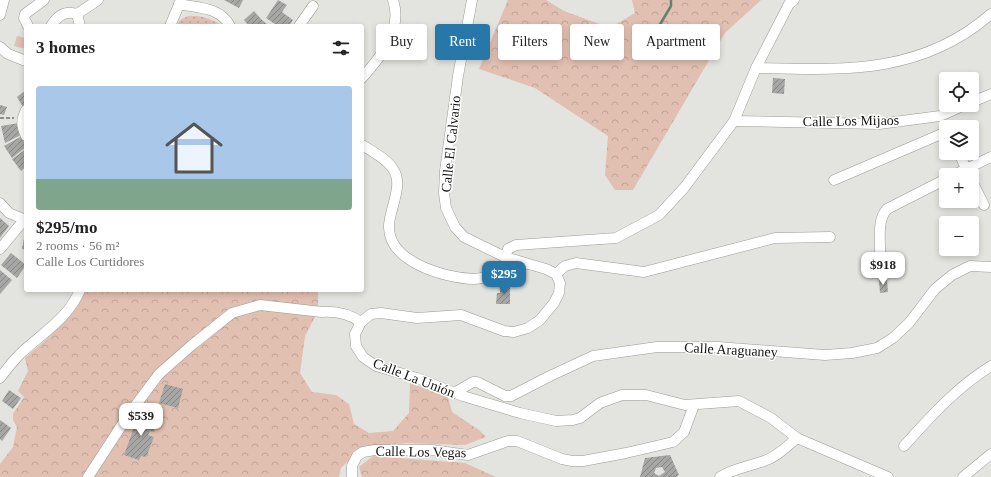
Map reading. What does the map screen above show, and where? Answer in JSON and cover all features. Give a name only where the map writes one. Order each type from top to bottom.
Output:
[{"type":"street","points":[[0,15],[4,0]]},
{"type":"street","points":[[27,24],[24,18],[25,14],[44,0]]},
{"type":"street","points":[[53,24],[60,15],[70,12],[77,14],[98,0]]},
{"type":"street","points":[[364,76],[371,68],[392,34],[396,24],[393,0]]},
{"type":"street","name":"Calle El Calvario","points":[[472,0],[458,76],[445,171],[445,201],[451,220],[459,233],[474,243],[505,257],[529,264]]},
{"type":"street","points":[[501,270],[505,266],[505,257],[508,249],[516,245],[608,235],[616,238],[659,215],[684,188],[734,121],[756,68],[789,4],[794,0]]},
{"type":"street","points":[[171,24],[180,2],[218,12],[227,20],[229,24]]},
{"type":"street","points":[[300,24],[313,6]]},
{"type":"street","points":[[77,14],[80,24]]},
{"type":"street","points":[[756,68],[837,70],[886,65],[915,58],[943,45],[977,26],[991,14]]},
{"type":"street","points":[[0,47],[8,54],[24,60]]},
{"type":"street","points":[[979,99],[991,94]]},
{"type":"street","name":"Calle Los Mijaos","points":[[734,121],[878,124],[940,116],[949,112]]},
{"type":"street","points":[[24,114],[22,126],[24,131]]},
{"type":"street","points":[[940,116],[943,120]]},
{"type":"street","points":[[834,180],[939,135]]},
{"type":"street","points":[[88,477],[129,414],[159,374],[192,344],[232,313],[260,304],[350,315],[361,322],[365,317],[375,313],[417,318],[455,315],[466,316],[504,331],[514,332],[524,330],[540,320],[554,303],[560,288],[560,283],[556,274],[546,269],[529,264],[501,270],[481,279],[458,277],[425,268],[406,258],[391,239],[389,227],[397,180],[394,169],[364,146]]},
{"type":"street","points":[[973,168],[991,157]]},
{"type":"street","points":[[880,258],[881,221],[883,214],[887,209],[939,183]]},
{"type":"street","points":[[979,195],[984,205]]},
{"type":"street","points":[[0,203],[9,213],[24,220]]},
{"type":"street","points":[[0,249],[24,221]]},
{"type":"street","points":[[556,274],[565,266],[576,263],[644,272],[775,238],[830,237]]},
{"type":"street","name":"Calle Araguaney","points":[[454,393],[473,382],[478,382],[505,396],[511,396],[593,356],[657,347],[718,347],[825,355],[852,353],[877,348],[893,338],[909,323],[935,290],[952,275],[970,266],[991,267]]},
{"type":"street","points":[[0,378],[20,354],[52,328],[67,311],[79,292]]},
{"type":"street","name":"Calle La Unión","points":[[361,322],[355,334],[355,341],[359,352],[368,361],[384,369],[417,378],[454,393],[520,413],[565,421],[580,418],[600,403],[622,395],[646,395],[674,403],[694,405],[739,401],[771,418],[797,438],[888,477]]},
{"type":"street","points":[[904,446],[934,413],[972,377],[991,366]]},
{"type":"street","name":"Calle Los Vegas","points":[[352,477],[352,466],[357,456],[364,452],[375,450],[432,450],[468,454],[508,441],[517,441],[562,459],[572,461],[583,461],[626,453],[673,442],[684,432],[694,405]]},
{"type":"street","points":[[720,477],[732,470],[765,461],[779,453],[797,438]]},
{"type":"street","points":[[963,477],[991,454]]},
{"type":"path","points":[[0,119],[24,114]]},
{"type":"green space","points":[[508,0],[546,0],[564,11],[599,24],[570,24],[570,60],[624,60],[624,24],[617,24],[635,13],[632,0],[761,0],[725,33],[720,42],[720,24],[632,24],[632,60],[709,60],[633,190],[615,190],[605,175],[608,136],[535,88],[479,69],[483,60],[490,60],[490,43]]},
{"type":"green space","points":[[188,16],[197,16],[206,18],[219,24],[177,24],[180,20]]},
{"type":"green space","points":[[17,36],[24,38],[24,48],[14,46]]},
{"type":"green space","points":[[84,292],[318,292],[318,311],[305,336],[300,373],[312,392],[336,395],[349,404],[354,424],[369,433],[393,431],[409,413],[410,383],[448,397],[452,412],[479,430],[486,437],[465,445],[407,443],[363,447],[341,468],[339,477],[0,477],[0,464],[13,447],[17,427],[13,420],[13,414],[24,397],[18,391],[28,371],[25,358],[60,327],[80,300]]},
{"type":"green space","points":[[373,456],[465,463],[496,477],[362,477],[359,467]]},
{"type":"building","points":[[224,0],[243,0],[239,8]]},
{"type":"building","points":[[278,0],[287,5],[282,12],[293,20],[290,24],[275,24],[266,18]]},
{"type":"building","points":[[254,11],[267,24],[247,24],[244,20]]},
{"type":"building","points":[[773,78],[785,79],[784,94],[772,93]]},
{"type":"building","points":[[24,92],[23,107],[17,97]]},
{"type":"building","points":[[0,105],[7,107],[4,115],[0,114]]},
{"type":"building","points":[[19,123],[21,135],[5,143],[1,126]]},
{"type":"building","points":[[22,136],[24,138],[24,149],[12,158],[4,146]]},
{"type":"building","points":[[24,150],[24,168],[21,171],[12,159]]},
{"type":"building","points":[[0,218],[9,226],[0,238]]},
{"type":"building","points":[[24,238],[24,250],[22,249]]},
{"type":"building","points":[[11,253],[24,263],[24,268],[17,278],[1,265]]},
{"type":"building","points":[[0,270],[12,280],[0,294]]},
{"type":"building","points":[[879,280],[887,280],[888,292],[880,293]]},
{"type":"building","points":[[500,285],[510,285],[510,304],[496,304],[497,293],[500,293]]},
{"type":"building","points":[[165,384],[183,389],[178,408],[159,403]]},
{"type":"building","points":[[9,390],[21,398],[13,409],[2,401]]},
{"type":"building","points":[[142,412],[149,414],[148,417],[158,421],[154,432],[150,431],[148,435],[154,437],[146,457],[141,456],[139,460],[124,455],[137,419],[139,420]]},
{"type":"building","points":[[0,420],[11,428],[2,441],[0,439]]},
{"type":"building","points":[[670,455],[679,475],[676,477],[640,477],[645,458]],"holes":[[[662,467],[665,472],[659,476],[654,473],[656,468]]]},
{"type":"waterway","points":[[660,24],[671,6],[671,0]]}]
